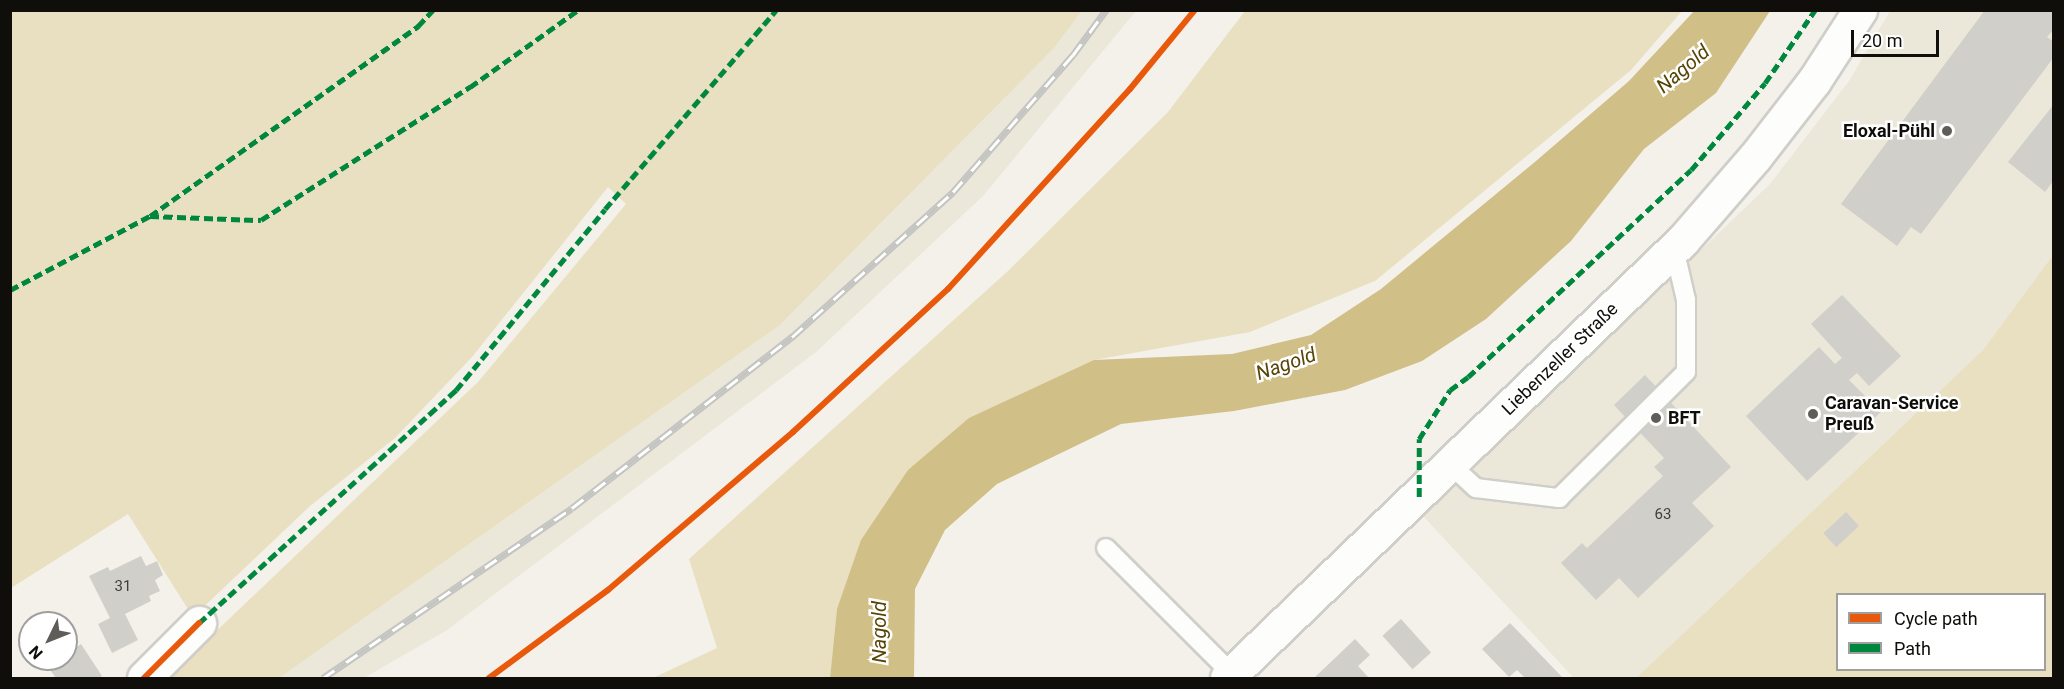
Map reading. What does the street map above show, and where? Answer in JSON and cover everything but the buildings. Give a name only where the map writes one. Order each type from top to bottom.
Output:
[{"type":"main road","name":"Liebenzeller Straße","points":[[1230,676],[1668,256],[1760,150],[1814,81],[1860,10]]},
{"type":"main road","points":[[144,678],[199,623]]},
{"type":"lane","points":[[1451,465],[1476,488],[1559,498],[1686,372],[1686,300],[1678,266],[1668,256]]},
{"type":"lane","points":[[1106,548],[1230,676]]},
{"type":"shaded area","points":[[11,11],[1082,11],[1054,48],[780,325],[279,678],[167,678],[478,382],[626,204],[608,187],[472,357],[395,438],[310,506],[193,617],[128,514],[11,588]]},
{"type":"shaded area","points":[[1082,11],[1136,11],[983,196],[816,352],[447,630],[364,678],[279,678],[780,325],[1054,48]]},
{"type":"shaded area","points":[[1245,11],[1682,11],[1631,70],[1375,281],[1250,332],[1094,360],[837,609],[830,678],[653,678],[717,648],[689,559],[1008,271],[1168,112]]},
{"type":"shaded area","points":[[1890,11],[2053,11],[2053,255],[1983,350],[1636,678],[1574,678],[1423,516],[1770,184],[1849,81]]},
{"type":"shaded area","points":[[2053,255],[2053,678],[1636,678],[1983,350]]},
{"type":"water","name":"Nagold","points":[[1695,10],[1770,11],[1716,93],[1644,149],[1571,241],[1486,319],[1422,361],[1345,390],[1234,411],[1121,424],[997,484],[945,530],[915,589],[914,678],[830,678],[837,609],[861,540],[908,470],[969,418],[1094,360],[1232,354],[1311,335],[1381,289],[1536,161],[1629,81]]},
{"type":"railway","points":[[323,678],[572,508],[792,337],[953,192],[1073,55],[1106,10]]},
{"type":"marked path","points":[[10,290],[150,216],[418,26],[433,10]]},
{"type":"marked path","points":[[150,216],[261,220],[470,87],[578,10]]},
{"type":"marked path","points":[[199,623],[456,390],[605,209],[776,10]]},
{"type":"marked path","points":[[1419,497],[1419,439],[1450,390],[1468,377],[1691,170],[1765,83],[1815,10]]},
{"type":"cycle path","points":[[489,678],[608,590],[793,432],[948,289],[1130,89],[1195,10]]},
{"type":"cycle path","points":[[144,678],[199,623]]},
{"type":"place","name":"Eloxal-Pühl","points":[[1947,131]]},
{"type":"place","name":"Caravan-Service Preuß","points":[[1813,414]]},
{"type":"place","name":"BFT","points":[[1656,418]]}]
